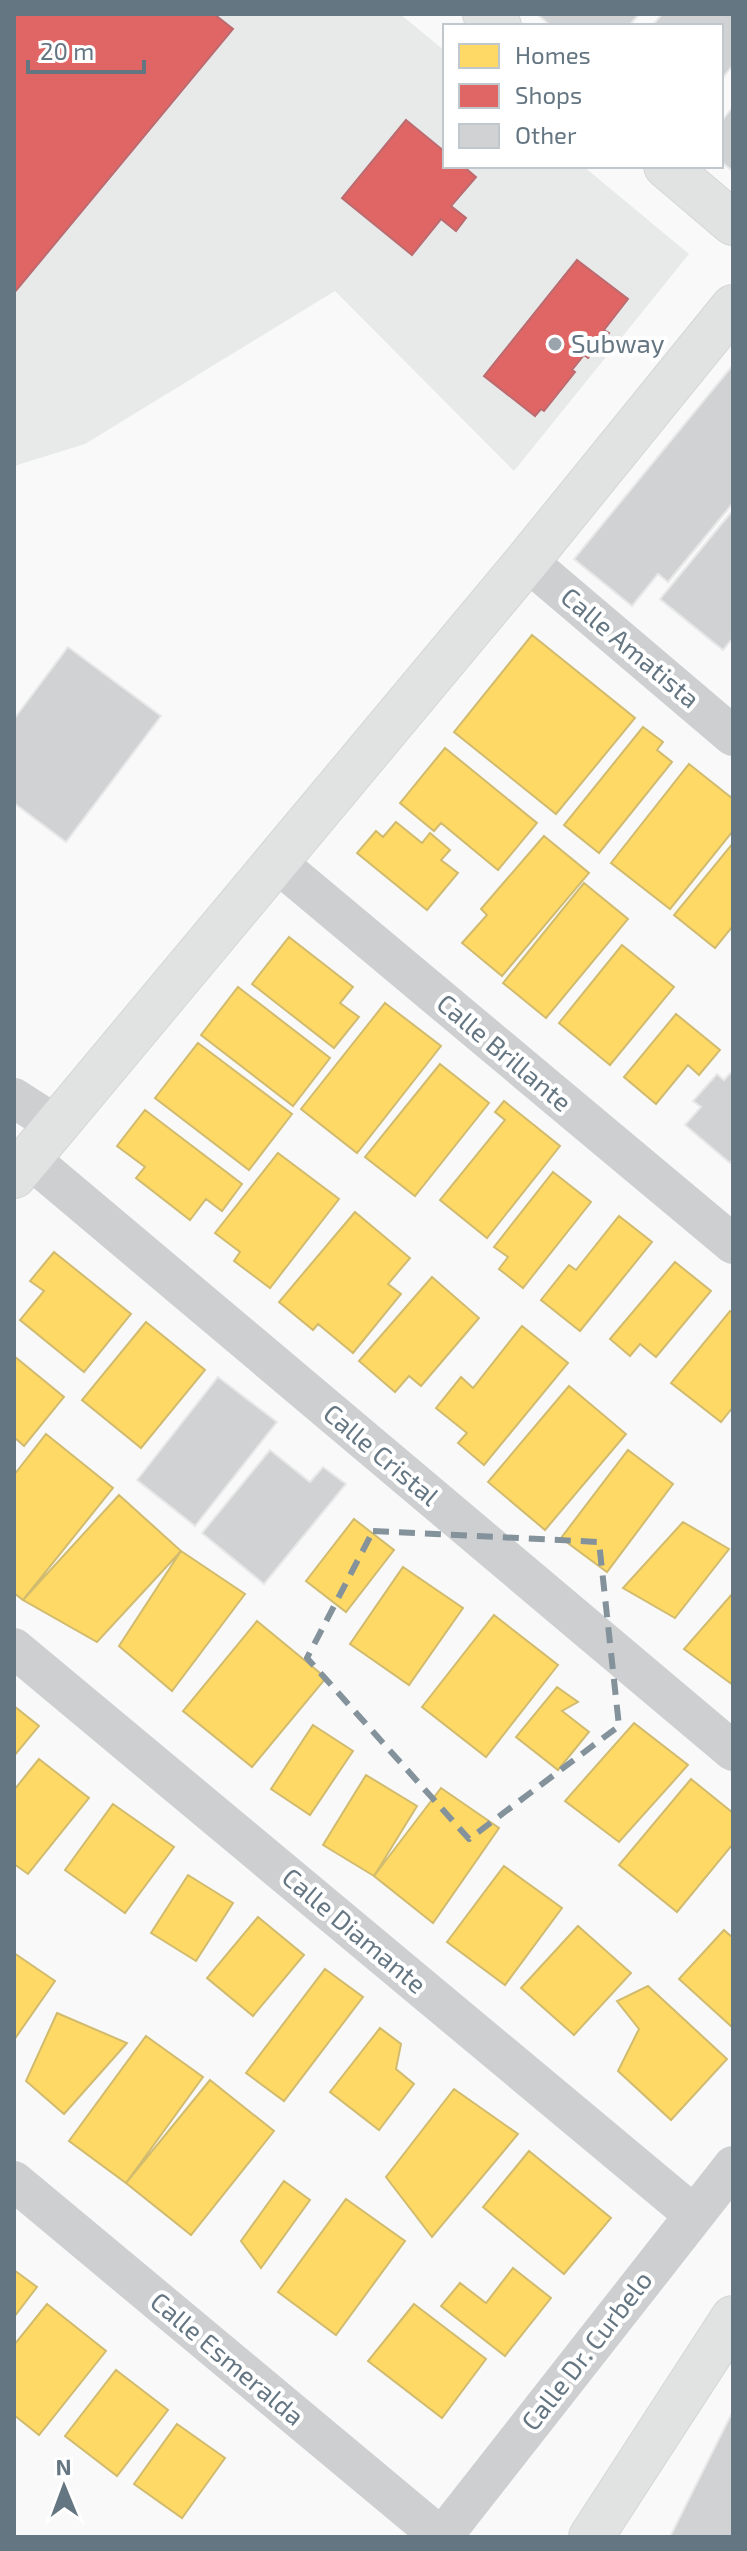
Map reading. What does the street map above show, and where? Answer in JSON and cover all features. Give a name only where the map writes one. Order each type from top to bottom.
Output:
[{"type":"street","points":[[668,168],[733,223]]},
{"type":"street","points":[[21,1167],[527,561],[733,307]]},
{"type":"street","name":"Calle Amatista","points":[[527,561],[733,736]]},
{"type":"street","name":"Calle Brillante","points":[[275,861],[733,1244]]},
{"type":"street","points":[[14,1098],[56,1125]]},
{"type":"street","name":"Calle Cristal","points":[[21,1167],[733,1751]]},
{"type":"street","name":"Calle Diamante","points":[[14,1648],[694,2215]]},
{"type":"street","name":"Calle Dr. Curbelo","points":[[441,2537],[733,2166]]},
{"type":"street","name":"Calle Esmeralda","points":[[14,2181],[441,2537]]},
{"type":"street","points":[[591,2537],[733,2318]]},
{"type":"highlighted area","points":[[373,1531],[599,1542],[619,1726],[469,1839],[307,1658]]},
{"type":"shaded area","points":[[14,14],[400,14],[443,49],[443,168],[585,168],[689,254],[514,471],[335,291],[85,444],[14,466]]},
{"type":"building: Homes","points":[[532,635],[635,718],[556,814],[454,732]]},
{"type":"building: Homes","points":[[643,727],[663,742],[657,750],[672,762],[599,853],[564,825]]},
{"type":"building: Homes","points":[[445,748],[537,823],[498,870],[441,823],[434,831],[400,803]]},
{"type":"building: Homes","points":[[689,764],[733,799],[733,831],[670,909],[611,863]]},
{"type":"building: Homes","points":[[396,822],[422,843],[430,833],[450,850],[441,860],[458,873],[427,910],[357,853],[376,831],[383,837]]},
{"type":"building: Homes","points":[[544,836],[589,873],[502,976],[462,943],[487,915],[481,909]]},
{"type":"building: Homes","points":[[733,843],[733,926],[715,948],[674,915]]},
{"type":"building: Homes","points":[[584,883],[628,919],[546,1018],[503,983]]},
{"type":"building: Homes","points":[[289,937],[353,987],[340,1003],[359,1017],[334,1048],[252,984]]},
{"type":"building: Homes","points":[[622,945],[674,987],[610,1065],[559,1023]]},
{"type":"building: Homes","points":[[238,987],[330,1058],[293,1106],[201,1035]]},
{"type":"building: Homes","points":[[385,1003],[441,1046],[357,1153],[301,1109]]},
{"type":"building: Homes","points":[[676,1014],[720,1050],[699,1075],[688,1065],[656,1104],[624,1077]]},
{"type":"building: Homes","points":[[198,1043],[292,1114],[249,1170],[155,1098]]},
{"type":"building: Homes","points":[[440,1064],[489,1103],[415,1196],[365,1157]]},
{"type":"building: Homes","points":[[504,1101],[560,1146],[487,1238],[440,1200],[505,1120],[495,1112]]},
{"type":"building: Homes","points":[[145,1110],[242,1184],[222,1211],[206,1199],[190,1220],[136,1178],[145,1167],[117,1146]]},
{"type":"building: Homes","points":[[278,1153],[339,1199],[270,1288],[234,1261],[240,1252],[215,1233]]},
{"type":"building: Homes","points":[[553,1172],[591,1202],[523,1288],[499,1269],[508,1257],[494,1247]]},
{"type":"building: Homes","points":[[355,1212],[410,1258],[388,1284],[401,1294],[353,1353],[318,1324],[313,1330],[279,1302]]},
{"type":"building: Homes","points":[[619,1216],[652,1242],[580,1331],[541,1300],[569,1265],[576,1270]]},
{"type":"building: Homes","points":[[54,1252],[131,1314],[84,1372],[20,1320],[44,1291],[30,1281]]},
{"type":"building: Homes","points":[[675,1262],[711,1291],[656,1357],[640,1344],[630,1356],[610,1339]]},
{"type":"building: Homes","points":[[432,1277],[479,1318],[421,1386],[409,1376],[395,1392],[359,1361]]},
{"type":"building: Homes","points":[[730,1311],[733,1313],[733,1407],[721,1422],[671,1383]]},
{"type":"building: Homes","points":[[146,1322],[205,1370],[141,1448],[82,1400]]},
{"type":"building: Homes","points":[[522,1326],[568,1363],[484,1465],[458,1443],[467,1433],[436,1408],[461,1377],[473,1388]]},
{"type":"building: Homes","points":[[14,1356],[64,1397],[24,1446],[14,1437]]},
{"type":"building: Homes","points":[[569,1386],[626,1434],[545,1530],[488,1482]]},
{"type":"building: Homes","points":[[46,1434],[113,1488],[23,1600],[14,1593],[14,1475]]},
{"type":"building: Homes","points":[[628,1450],[673,1484],[607,1572],[561,1538]]},
{"type":"building: Homes","points":[[119,1495],[181,1551],[97,1642],[23,1600]]},
{"type":"building: Homes","points":[[354,1519],[394,1550],[346,1612],[306,1581]]},
{"type":"building: Homes","points":[[683,1522],[729,1549],[675,1618],[623,1588]]},
{"type":"building: Homes","points":[[181,1551],[245,1594],[172,1691],[119,1646]]},
{"type":"building: Homes","points":[[403,1567],[463,1608],[409,1685],[350,1644]]},
{"type":"building: Homes","points":[[733,1593],[733,1685],[684,1649]]},
{"type":"building: Homes","points":[[494,1615],[558,1665],[486,1757],[422,1707]]},
{"type":"building: Homes","points":[[257,1621],[326,1678],[252,1767],[183,1711]]},
{"type":"building: Homes","points":[[557,1687],[578,1702],[562,1711],[589,1732],[558,1770],[516,1737]]},
{"type":"building: Homes","points":[[14,1706],[39,1726],[14,1756]]},
{"type":"building: Homes","points":[[634,1723],[688,1765],[619,1842],[565,1801]]},
{"type":"building: Homes","points":[[313,1725],[353,1751],[310,1815],[271,1789]]},
{"type":"building: Homes","points":[[39,1759],[89,1798],[28,1874],[14,1864],[14,1790]]},
{"type":"building: Homes","points":[[366,1775],[417,1806],[374,1876],[323,1845]]},
{"type":"building: Homes","points":[[691,1779],[733,1813],[733,1844],[677,1912],[619,1865]]},
{"type":"building: Homes","points":[[441,1788],[499,1828],[433,1923],[374,1876]]},
{"type":"building: Homes","points":[[113,1804],[174,1847],[125,1913],[65,1870]]},
{"type":"building: Homes","points":[[504,1866],[562,1908],[505,1985],[447,1942]]},
{"type":"building: Homes","points":[[188,1875],[233,1903],[196,1961],[151,1933]]},
{"type":"building: Homes","points":[[258,1917],[304,1955],[253,2016],[207,1978]]},
{"type":"building: Homes","points":[[578,1926],[631,1973],[574,2035],[521,1988]]},
{"type":"building: Homes","points":[[724,1930],[733,1938],[733,2028],[679,1979]]},
{"type":"building: Homes","points":[[14,1953],[55,1981],[14,2040]]},
{"type":"building: Homes","points":[[325,1969],[363,1997],[284,2101],[246,2073]]},
{"type":"building: Homes","points":[[648,1986],[727,2059],[671,2120],[618,2071],[639,2029],[617,2001]]},
{"type":"building: Homes","points":[[57,2013],[127,2043],[64,2114],[26,2081]]},
{"type":"building: Homes","points":[[380,2028],[401,2044],[396,2069],[414,2084],[379,2130],[330,2092]]},
{"type":"building: Homes","points":[[146,2036],[203,2077],[126,2183],[69,2141]]},
{"type":"building: Homes","points":[[210,2080],[274,2131],[191,2235],[126,2183]]},
{"type":"building: Homes","points":[[454,2089],[518,2134],[432,2237],[386,2177]]},
{"type":"building: Homes","points":[[529,2151],[611,2218],[564,2274],[483,2207]]},
{"type":"building: Homes","points":[[284,2181],[310,2200],[261,2268],[241,2241]]},
{"type":"building: Homes","points":[[346,2199],[405,2241],[336,2335],[278,2292]]},
{"type":"building: Homes","points":[[513,2268],[551,2298],[505,2356],[441,2306],[460,2283],[486,2303]]},
{"type":"building: Homes","points":[[14,2270],[37,2287],[14,2317]]},
{"type":"building: Homes","points":[[47,2304],[106,2351],[39,2435],[14,2415],[14,2345]]},
{"type":"building: Homes","points":[[414,2304],[486,2359],[442,2418],[368,2361]]},
{"type":"building: Homes","points":[[116,2370],[168,2410],[117,2476],[65,2436]]},
{"type":"building: Homes","points":[[177,2424],[225,2458],[182,2518],[134,2484]]},
{"type":"building: Shops","points":[[14,14],[214,14],[233,29],[14,293]]},
{"type":"building: Shops","points":[[406,120],[443,150],[443,168],[465,168],[476,177],[451,206],[466,218],[456,231],[441,219],[412,255],[342,198]]},
{"type":"building: Shops","name":"Subway","points":[[577,260],[628,299],[604,330],[609,333],[588,358],[584,355],[572,370],[575,372],[544,411],[541,409],[535,416],[484,376]]},
{"type":"building: Other","points":[[537,14],[639,14],[631,24],[549,24]]},
{"type":"building: Other","points":[[662,14],[733,15],[733,65],[723,78],[723,24],[654,24]]},
{"type":"building: Other","points":[[732,108],[733,171],[723,164],[723,119]]},
{"type":"building: Other","points":[[733,365],[733,503],[668,582],[658,574],[632,606],[574,559]]},
{"type":"building: Other","points":[[733,510],[733,638],[723,650],[660,599]]},
{"type":"building: Other","points":[[68,647],[161,716],[66,842],[14,803],[14,719]]},
{"type":"building: Other","points":[[733,1070],[733,1159],[730,1163],[685,1125],[701,1107],[693,1101],[717,1074],[724,1080]]},
{"type":"building: Other","points":[[218,1377],[277,1422],[195,1526],[137,1480]]},
{"type":"building: Other","points":[[270,1450],[310,1482],[323,1467],[346,1484],[264,1584],[202,1533]]},
{"type":"building: Other","points":[[733,2411],[733,2537],[670,2537]]},
{"type":"place","name":"Subway","points":[[555,344]]}]
